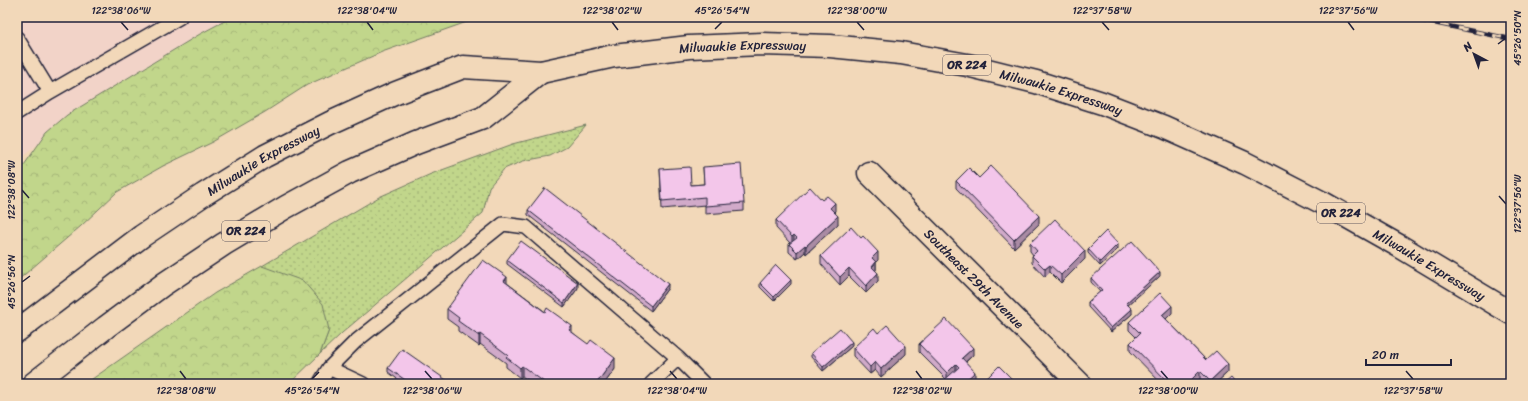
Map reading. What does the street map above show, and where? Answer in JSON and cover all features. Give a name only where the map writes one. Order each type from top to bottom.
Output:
[{"type":"main road","name":"Milwaukie Expressway","points":[[17,331],[142,236],[197,199],[266,156],[330,123],[396,93],[463,67],[541,72],[614,56],[689,47],[762,44],[830,46],[885,52],[967,65],[1036,82],[1102,103],[1164,127],[1245,163],[1323,203],[1394,243],[1511,313]]},
{"type":"main road","name":"Milwaukie Expressway","points":[[33,384],[164,284],[224,244],[286,207],[350,172],[416,143],[483,118],[541,72]]},
{"type":"main road","name":"Southeast 29th Avenue","points":[[869,173],[1080,384]]},
{"type":"lane","points":[[17,113],[50,92],[180,17]]},
{"type":"lane","points":[[17,38],[50,92]]},
{"type":"lane","points":[[319,384],[329,368],[356,342],[503,224],[526,227],[678,358],[704,384]]},
{"type":"lane","points":[[651,384],[678,358]]},
{"type":"lane","points":[[329,368],[363,384]]},
{"type":"shaded area","points":[[17,17],[243,17],[66,122],[17,161]]},
{"type":"green space","points":[[232,17],[481,17],[382,52],[307,85],[265,112],[213,142],[163,166],[117,192],[81,226],[17,281],[17,172],[22,168],[47,132],[67,115],[200,34]]},
{"type":"green space","points":[[586,125],[567,147],[550,156],[523,161],[504,169],[489,187],[483,213],[342,333],[320,354],[329,330],[262,266],[379,197],[431,174],[513,144]]},
{"type":"green space","points":[[262,266],[303,281],[323,304],[329,330],[320,354],[289,384],[85,384],[215,293]]},
{"type":"building","points":[[741,164],[744,203],[705,206],[705,197],[662,201],[660,169],[690,167],[691,185],[704,184],[703,167]]},
{"type":"building","points":[[991,166],[1039,216],[1014,240],[956,181],[969,168],[979,178]]},
{"type":"building","points":[[810,187],[822,200],[827,196],[835,203],[830,208],[838,216],[806,246],[805,245],[797,252],[789,244],[797,238],[794,235],[792,237],[776,220]]},
{"type":"building","points":[[545,188],[668,284],[651,306],[528,210]]},
{"type":"building","points":[[1055,219],[1085,251],[1061,275],[1050,265],[1045,269],[1032,256],[1037,251],[1030,243]]},
{"type":"building","points":[[851,227],[861,238],[863,236],[878,252],[872,258],[876,262],[872,267],[878,273],[866,286],[849,268],[840,277],[821,256]]},
{"type":"building","points":[[1106,231],[1118,244],[1100,262],[1088,249]]},
{"type":"building","points":[[521,241],[578,283],[564,303],[507,260]]},
{"type":"building","points":[[1132,241],[1160,272],[1126,303],[1132,309],[1111,328],[1088,302],[1102,290],[1091,278]]},
{"type":"building","points":[[483,260],[507,277],[504,281],[545,312],[547,308],[572,326],[569,330],[588,344],[591,340],[615,358],[596,384],[543,384],[544,382],[522,366],[520,368],[506,357],[508,355],[480,334],[479,336],[458,321],[459,318],[447,309]]},
{"type":"building","points":[[776,265],[791,280],[774,297],[760,283]]},
{"type":"building","points":[[1160,293],[1172,306],[1162,315],[1206,360],[1216,351],[1228,364],[1210,381],[1200,371],[1187,384],[1170,384],[1130,343],[1140,333],[1129,322]]},
{"type":"building","points":[[946,319],[973,348],[962,358],[975,372],[962,384],[940,384],[959,367],[956,364],[947,373],[919,344]]},
{"type":"building","points":[[887,325],[906,346],[881,369],[875,362],[870,367],[853,348],[874,328],[878,333]]},
{"type":"building","points":[[840,328],[852,342],[823,367],[811,353]]},
{"type":"building","points":[[402,349],[452,384],[411,384],[388,368]]},
{"type":"building","points":[[999,366],[1012,379],[1007,384],[981,384]]},
{"type":"building","points":[[1231,378],[1236,384],[1224,384]]},
{"type":"railway","points":[[1405,17],[1511,39]]}]
